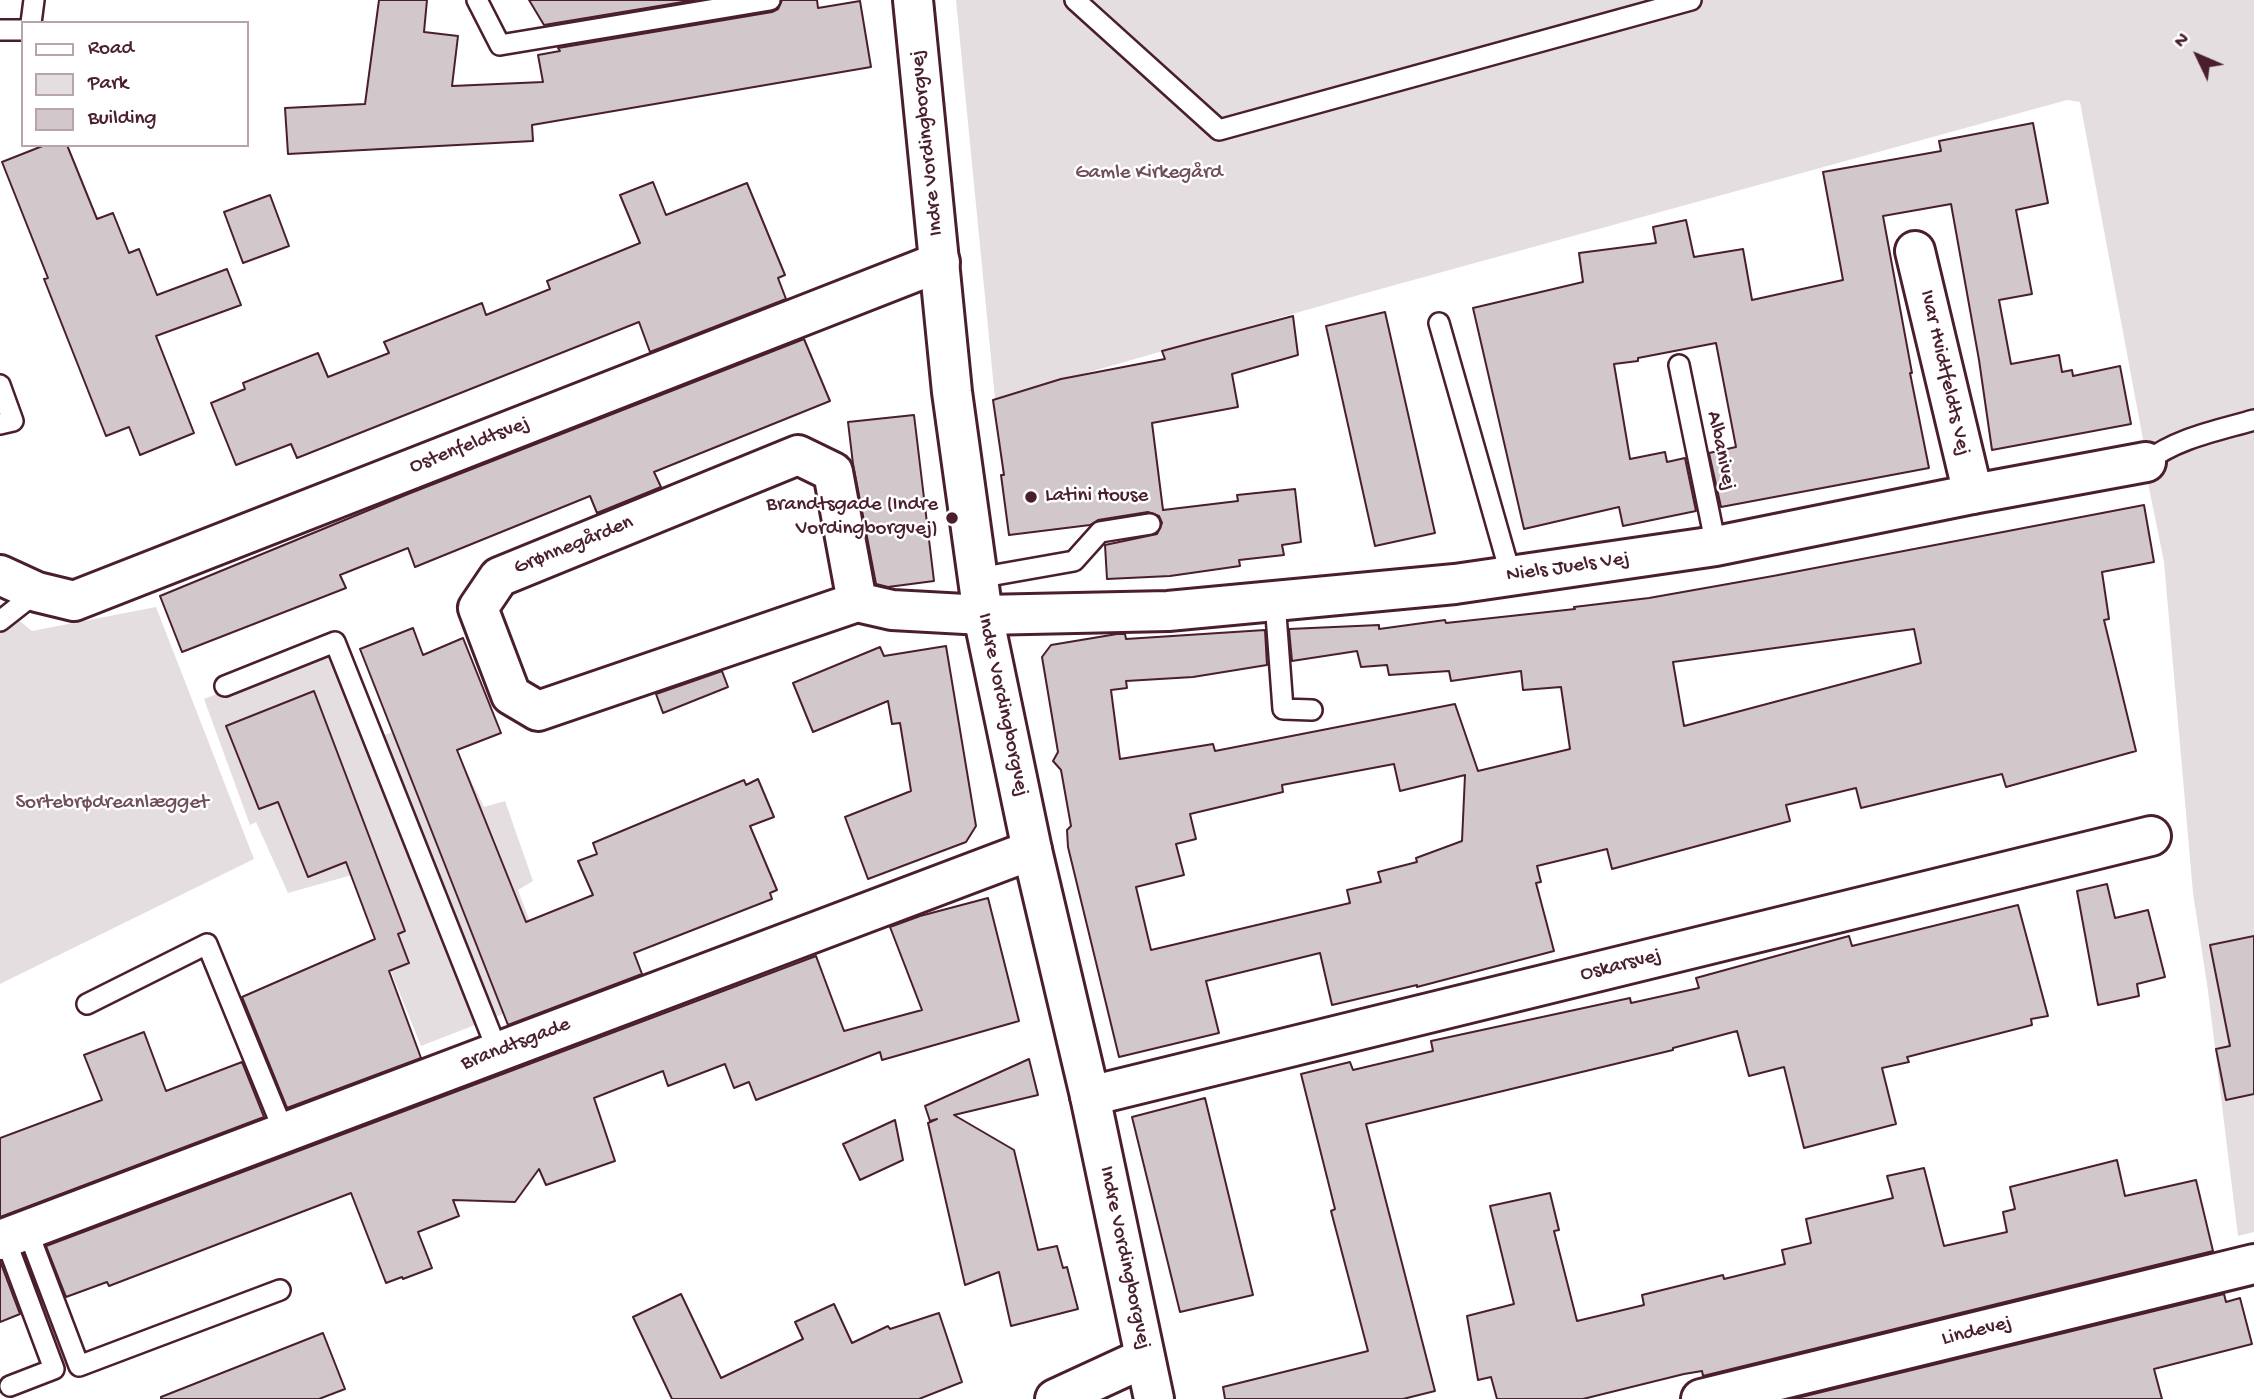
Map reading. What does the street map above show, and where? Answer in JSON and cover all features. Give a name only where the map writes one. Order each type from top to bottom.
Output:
[{"type":"street","name":"Indre Vordingborgvej","points":[[913,0],[952,392],[980,596],[1032,850],[1090,1096],[1154,1399]]},
{"type":"street","name":"Ivar Hvidtfeldts Vej","points":[[1915,251],[1973,494]]},
{"type":"street","name":"Ostenfeldtsvej","points":[[0,575],[37,592],[74,601],[940,262]]},
{"type":"street","name":"Grønnegården","points":[[798,456],[833,472],[857,602],[538,711],[510,695],[478,608],[499,577],[798,456]]},
{"type":"street","name":"Niels Juels Vej","points":[[980,596],[1168,611],[1455,584],[1716,547],[1973,494],[2146,462]]},
{"type":"street","points":[[857,602],[892,610],[980,596]]},
{"type":"street","name":"Oskarsvej","points":[[1090,1096],[2151,835]]},
{"type":"street","name":"Brandtsgade","points":[[11,1236],[1032,850]]},
{"type":"street","name":"Lindevej","points":[[1701,1399],[2254,1264]]},
{"type":"street","points":[[1055,1399],[1144,1358]]},
{"type":"lane","points":[[32,21],[34,0]]},
{"type":"lane","points":[[477,0],[500,45],[770,0]]},
{"type":"lane","points":[[1075,0],[1219,130],[1691,0]]},
{"type":"lane","points":[[0,30],[21,30]]},
{"type":"lane","points":[[1439,323],[1511,576]]},
{"type":"lane","name":"Albanivej","points":[[1679,365],[1716,547]]},
{"type":"lane","points":[[0,384],[13,421],[0,424]]},
{"type":"lane","points":[[2146,462],[2161,451],[2195,436],[2254,421]]},
{"type":"lane","points":[[980,596],[1074,561],[1100,532],[1150,524]]},
{"type":"lane","points":[[0,621],[37,592]]},
{"type":"lane","points":[[1275,601],[1283,709],[1312,709]]},
{"type":"lane","points":[[225,686],[335,642],[498,1052]]},
{"type":"lane","points":[[86,1004],[207,944],[285,1132]]},
{"type":"lane","points":[[11,1236],[79,1366],[280,1290]]},
{"type":"lane","points":[[10,1386],[54,1368],[11,1236]]},
{"type":"green space","name":"Gamle Kirkegård","points":[[956,0],[2254,0],[2254,1232],[2238,1236],[2208,991],[2193,893],[2164,562],[2080,102],[2067,100],[1366,293],[995,399]]},
{"type":"green space","name":"Sortebrødreanlægget","points":[[0,605],[32,631],[156,607],[254,859],[0,984]]},
{"type":"green space","points":[[329,650],[368,741],[439,715],[484,807],[505,801],[533,881],[518,890],[557,993],[421,1046],[352,875],[288,893],[256,822],[250,825],[204,699]]},
{"type":"building","points":[[379,0],[427,0],[424,32],[458,36],[452,86],[543,82],[538,55],[560,51],[558,48],[772,12],[778,9],[782,0],[817,0],[818,8],[860,1],[871,67],[532,125],[533,141],[288,154],[285,108],[365,104]]},
{"type":"building","points":[[529,0],[695,0],[544,25]]},
{"type":"building","points":[[2033,123],[2048,203],[2016,210],[2032,294],[1999,300],[2011,364],[2059,355],[2062,372],[2072,370],[2073,376],[2120,366],[2131,424],[1992,450],[1951,204],[1883,216],[1929,468],[1721,507],[1709,453],[1736,447],[1716,343],[1614,364],[1630,459],[1665,452],[1667,462],[1685,458],[1696,511],[1623,526],[1619,507],[1524,529],[1473,308],[1583,282],[1579,253],[1656,243],[1653,227],[1686,220],[1694,257],[1743,249],[1752,300],[1843,280],[1823,172],[1941,151],[1939,141]]},
{"type":"building","points":[[40,147],[68,147],[97,219],[113,213],[129,253],[139,249],[157,295],[227,269],[241,305],[156,336],[194,433],[140,455],[129,427],[106,436],[44,279],[48,278],[2,162]]},
{"type":"building","points":[[653,182],[666,215],[747,183],[785,275],[778,278],[786,299],[650,352],[639,322],[297,458],[291,444],[236,465],[211,403],[245,389],[243,383],[318,353],[328,377],[389,353],[384,342],[482,303],[486,315],[550,289],[547,281],[640,243],[620,195]]},
{"type":"building","points":[[270,195],[289,246],[243,263],[224,212]]},
{"type":"building","points":[[1385,312],[1435,533],[1375,546],[1326,326]]},
{"type":"building","points":[[1293,316],[1298,355],[1232,374],[1238,407],[1152,423],[1163,510],[1238,501],[1237,495],[1295,489],[1301,542],[1282,545],[1284,555],[1239,560],[1240,566],[1170,576],[1107,579],[1105,545],[1157,534],[1162,523],[1159,516],[1148,512],[1098,520],[1090,525],[1009,535],[993,400],[1061,379],[1165,359],[1162,351]]},
{"type":"building","points":[[804,339],[830,401],[654,472],[661,487],[597,513],[590,496],[415,567],[408,548],[340,575],[346,588],[182,652],[160,596],[408,494]]},
{"type":"building","points":[[914,415],[934,581],[888,587],[876,584],[853,464],[848,422]]},
{"type":"building","points":[[2144,505],[2154,562],[2102,572],[2109,619],[2104,620],[2136,751],[2006,787],[2002,774],[1861,808],[1856,788],[1786,805],[1790,821],[1612,869],[1607,849],[1537,866],[1541,882],[1536,883],[1554,951],[1417,987],[1332,1005],[1320,953],[1206,981],[1219,1033],[1119,1057],[1068,847],[1067,830],[1071,826],[1061,770],[1053,761],[1058,752],[1042,657],[1051,645],[1117,634],[1125,634],[1126,639],[1265,630],[1267,665],[1193,677],[1126,681],[1127,688],[1111,690],[1120,759],[1213,744],[1215,751],[1455,704],[1478,771],[1570,749],[1561,687],[1523,690],[1521,671],[1451,681],[1449,671],[1389,675],[1387,665],[1361,667],[1357,651],[1292,661],[1289,629],[1379,625],[1379,629],[1445,620],[1446,623],[1575,609],[1574,607],[1649,598]],"holes":[[[1914,629],[1921,663],[1684,726],[1673,662]],[[1394,764],[1400,791],[1465,775],[1462,841],[1416,858],[1417,862],[1378,872],[1381,882],[1347,890],[1350,903],[1151,950],[1136,887],[1184,875],[1176,844],[1196,839],[1190,814],[1283,792],[1282,785]]]},
{"type":"building","points":[[413,628],[423,655],[463,638],[501,733],[457,750],[526,922],[593,895],[578,861],[597,854],[593,843],[744,780],[746,785],[758,779],[774,817],[750,826],[777,890],[770,893],[772,899],[634,953],[642,974],[508,1025],[360,649]]},
{"type":"building","points":[[946,646],[976,826],[966,842],[868,879],[845,817],[911,791],[900,723],[892,724],[888,701],[813,732],[793,683],[880,647],[884,656]]},
{"type":"building","points":[[722,671],[728,687],[663,713],[656,694]]},
{"type":"building","points":[[314,691],[405,931],[398,934],[409,963],[389,971],[421,1058],[287,1108],[242,997],[375,939],[346,862],[308,877],[278,802],[259,809],[226,726]]},
{"type":"building","points":[[2107,884],[2115,918],[2148,910],[2165,977],[2137,984],[2139,996],[2098,1005],[2077,891]]},
{"type":"building","points":[[988,898],[1019,1021],[882,1060],[880,1052],[756,1100],[749,1082],[734,1088],[725,1064],[668,1086],[663,1071],[594,1098],[615,1161],[546,1185],[539,1169],[515,1202],[453,1200],[459,1216],[418,1232],[432,1268],[403,1279],[402,1277],[386,1283],[351,1193],[109,1286],[107,1282],[66,1297],[46,1246],[816,956],[844,1031],[922,1010],[890,927]]},
{"type":"building","points":[[2018,905],[2048,1016],[2031,1019],[2032,1025],[1907,1057],[1909,1062],[1882,1068],[1896,1124],[1804,1148],[1784,1067],[1749,1076],[1737,1031],[1673,1050],[1366,1124],[1435,1391],[1403,1399],[1225,1399],[1223,1387],[1368,1351],[1331,1211],[1335,1209],[1301,1074],[1350,1062],[1353,1070],[1433,1051],[1431,1041],[1630,998],[1631,1003],[1699,988],[1696,978],[1849,936],[1852,946]]},
{"type":"building","points":[[2254,936],[2254,1094],[2226,1100],[2216,1049],[2230,1046],[2210,945]]},
{"type":"building","points":[[144,1032],[166,1091],[242,1062],[264,1117],[0,1217],[0,1138],[102,1100],[84,1055]]},
{"type":"building","points":[[1029,1059],[1038,1095],[954,1115],[1014,1150],[1038,1250],[1057,1246],[1063,1268],[1067,1267],[1078,1309],[1011,1326],[999,1272],[965,1285],[928,1123],[937,1119],[930,1121],[925,1106]]},
{"type":"building","points":[[1205,1098],[1253,1295],[1180,1312],[1132,1117]]},
{"type":"building","points":[[895,1120],[903,1160],[860,1180],[843,1144]]},
{"type":"building","points":[[2117,1160],[2125,1196],[2196,1180],[2213,1251],[1703,1376],[1702,1371],[1684,1374],[1583,1399],[1497,1399],[1491,1377],[1478,1380],[1467,1316],[1514,1304],[1490,1206],[1550,1193],[1559,1230],[1554,1231],[1577,1321],[1644,1305],[1642,1295],[1723,1275],[1724,1279],[1785,1264],[1782,1250],[1811,1243],[1806,1219],[1893,1198],[1887,1176],[1924,1168],[1944,1246],[2007,1232],[2003,1212],[2015,1209],[2010,1187]]},
{"type":"building","points":[[0,1261],[20,1314],[0,1322]]},
{"type":"building","points":[[681,1294],[721,1378],[803,1339],[795,1322],[834,1304],[852,1343],[888,1326],[890,1329],[939,1313],[962,1382],[919,1399],[672,1399],[633,1317]]},
{"type":"building","points":[[2224,1294],[2226,1302],[2240,1298],[2252,1344],[2154,1369],[2162,1399],[1793,1399]]},
{"type":"building","points":[[323,1333],[345,1389],[319,1399],[161,1399],[161,1397]]},
{"type":"place","name":"Latini House","points":[[1031,497]]},
{"type":"place","name":"Brandtsgade (Indre Vordingborgvej)","points":[[952,518]]}]
